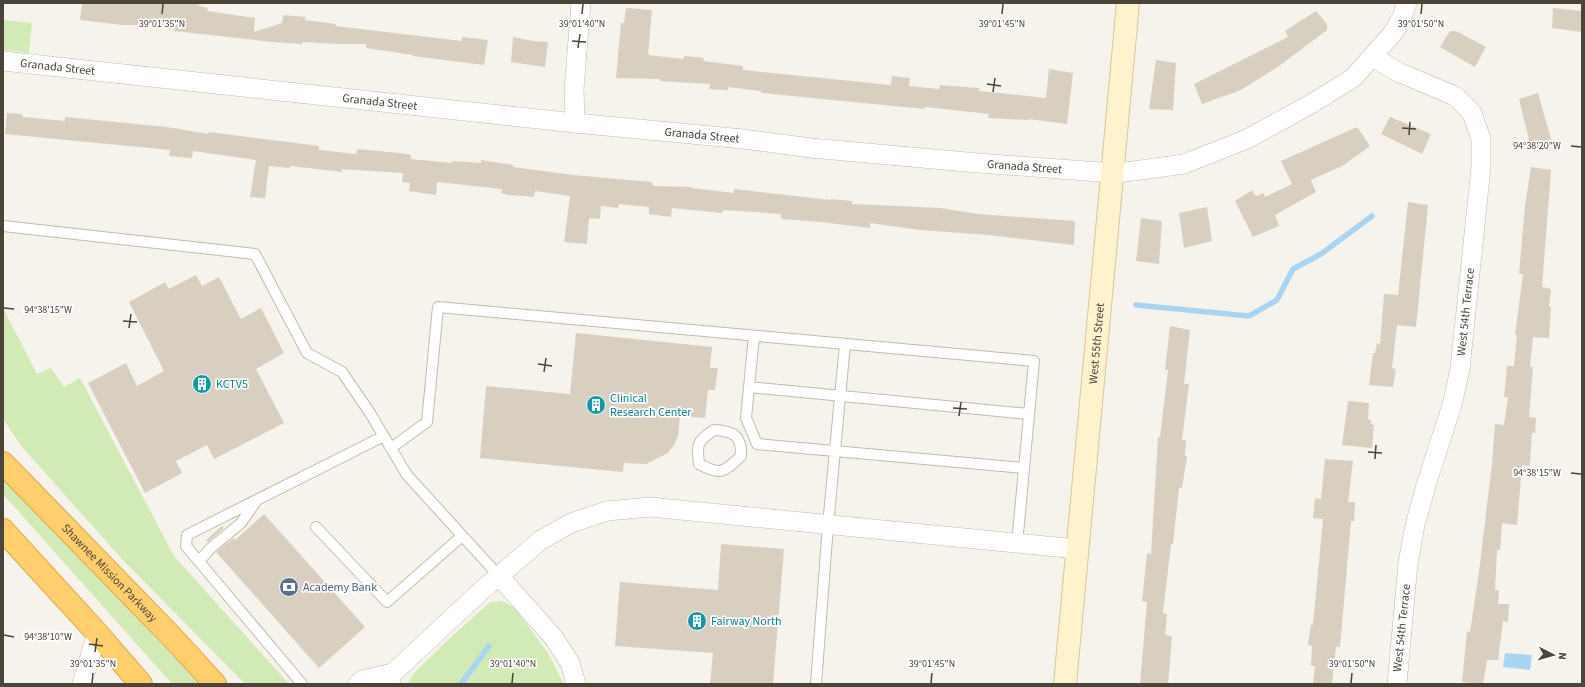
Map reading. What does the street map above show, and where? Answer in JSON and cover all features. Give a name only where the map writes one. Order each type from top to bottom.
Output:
[{"type":"highway","name":"Shawnee Mission Parkway","points":[[4,462],[215,684]]},
{"type":"highway","points":[[3,530],[97,633],[141,684]]},
{"type":"street","points":[[575,123],[574,89],[581,3]]},
{"type":"street","name":"West 55th Street","points":[[1065,684],[1128,3]]},
{"type":"street","points":[[1373,57],[1393,33],[1402,17],[1407,3]]},
{"type":"street","name":"Granada Street","points":[[3,61],[866,153],[1113,173],[1184,164],[1247,139],[1311,104],[1353,78],[1373,57]]},
{"type":"street","name":"West 54th Terrace","points":[[1373,57],[1398,72],[1455,96],[1472,113],[1481,139],[1481,167],[1460,369],[1452,406],[1427,482],[1415,525],[1408,563],[1397,684]]},
{"type":"street","points":[[358,684],[362,680],[391,678],[499,576],[541,540],[571,523],[607,511],[650,507],[1077,549]]},
{"type":"street","points":[[499,576],[554,638],[570,663],[576,684]]},
{"type":"street","points":[[82,684],[97,633]]},
{"type":"lane","points":[[3,226],[255,254],[308,353],[342,372],[370,413],[407,475],[499,576]]},
{"type":"lane","points":[[391,448],[426,422],[438,307],[1034,362],[1017,544]]},
{"type":"lane","points":[[754,336],[746,418],[757,444],[1024,468]]},
{"type":"lane","points":[[816,684],[828,525],[845,344]]},
{"type":"lane","points":[[749,387],[840,397],[1029,414]]},
{"type":"lane","points":[[737,436],[749,426]]},
{"type":"lane","points":[[714,430],[727,431],[737,436],[742,445],[741,456],[730,466],[721,471],[713,472],[700,464],[697,447],[704,437],[714,430]]},
{"type":"lane","points":[[302,684],[186,546],[187,535],[384,436]]},
{"type":"lane","points":[[199,561],[241,523],[259,498]]},
{"type":"lane","points":[[316,527],[387,602],[462,536]]},
{"type":"green space","points":[[3,20],[32,23],[29,53],[3,50]]},
{"type":"green space","points":[[3,308],[37,374],[51,368],[64,387],[80,378],[174,556],[289,684],[245,684],[122,559],[22,447],[3,419]]},
{"type":"green space","points":[[3,477],[148,629],[198,684],[172,684],[3,494]]},
{"type":"green space","points":[[502,601],[515,608],[548,653],[564,684],[407,684],[416,671],[490,602]]},
{"type":"water","points":[[1505,653],[1532,655],[1530,670],[1503,667]]},
{"type":"building","points":[[82,3],[199,3],[199,6],[208,8],[207,11],[255,18],[254,32],[282,23],[283,15],[306,17],[305,20],[336,24],[335,26],[462,41],[462,37],[488,40],[484,65],[413,56],[366,48],[366,44],[303,42],[302,44],[273,42],[174,31],[175,30],[139,22],[138,25],[122,25],[80,20]]},
{"type":"building","points":[[626,8],[652,10],[648,55],[683,59],[684,56],[704,58],[703,61],[743,66],[743,70],[891,85],[892,76],[910,78],[909,86],[939,89],[940,85],[979,88],[979,91],[1046,98],[1049,69],[1073,73],[1067,124],[1029,119],[988,118],[989,114],[761,93],[761,91],[728,87],[728,90],[709,89],[710,84],[660,81],[660,79],[616,78],[621,23],[624,23]]},
{"type":"building","points":[[1553,8],[1582,11],[1582,32],[1552,28]]},
{"type":"building","points":[[1316,11],[1327,24],[1327,30],[1279,66],[1241,90],[1202,104],[1194,84],[1288,37],[1285,31]]},
{"type":"building","points":[[1450,31],[1456,31],[1486,47],[1475,67],[1440,47]]},
{"type":"building","points":[[513,37],[548,42],[545,67],[511,62]]},
{"type":"building","points":[[1156,60],[1176,63],[1173,110],[1149,109]]},
{"type":"building","points":[[1538,93],[1551,139],[1530,144],[1519,99]]},
{"type":"building","points":[[7,113],[22,114],[23,117],[65,121],[65,117],[167,127],[208,134],[209,132],[319,146],[319,150],[356,154],[357,149],[400,153],[411,155],[411,159],[452,163],[452,161],[481,163],[481,160],[513,165],[513,167],[573,175],[652,182],[653,186],[692,187],[734,193],[734,189],[852,201],[852,204],[941,208],[978,214],[1075,221],[1074,245],[989,235],[920,230],[870,223],[870,228],[781,219],[781,214],[723,210],[722,213],[672,208],[671,217],[649,214],[649,207],[619,204],[618,208],[601,206],[600,219],[589,218],[587,244],[564,242],[570,196],[535,191],[534,197],[509,195],[501,193],[502,189],[437,182],[436,195],[409,191],[410,183],[402,182],[403,173],[342,169],[342,172],[290,166],[290,168],[269,166],[265,198],[250,197],[256,160],[193,151],[192,158],[169,156],[170,150],[5,134]]},
{"type":"building","points":[[1390,117],[1431,134],[1422,154],[1381,134]]},
{"type":"building","points":[[1357,127],[1370,146],[1344,165],[1311,180],[1316,192],[1275,215],[1279,226],[1253,237],[1235,201],[1252,190],[1256,196],[1264,193],[1265,197],[1292,184],[1281,161]]},
{"type":"building","points":[[1531,167],[1551,170],[1542,287],[1551,289],[1549,307],[1551,307],[1549,338],[1533,337],[1530,367],[1533,367],[1529,417],[1536,418],[1535,433],[1532,433],[1530,466],[1522,465],[1517,525],[1502,523],[1500,550],[1497,550],[1495,590],[1499,590],[1498,604],[1509,604],[1508,622],[1503,621],[1498,660],[1487,660],[1483,684],[1462,682],[1467,631],[1470,632],[1479,572],[1492,463],[1495,424],[1504,425],[1508,397],[1504,397],[1507,366],[1514,366],[1517,335],[1515,335],[1523,274],[1519,274],[1525,206]]},
{"type":"building","points":[[1408,202],[1428,205],[1416,327],[1397,325],[1392,368],[1396,369],[1393,387],[1369,385],[1373,353],[1375,353],[1377,343],[1380,344],[1384,294],[1398,295]]},
{"type":"building","points":[[1207,207],[1212,241],[1184,248],[1179,213]]},
{"type":"building","points":[[1141,218],[1162,221],[1159,264],[1136,261]]},
{"type":"building","name":"KCTV5","points":[[196,275],[202,286],[219,277],[241,319],[261,308],[284,353],[256,369],[284,423],[214,459],[207,445],[176,461],[182,473],[145,493],[88,383],[126,363],[137,386],[164,371],[129,302],[165,282],[169,289]]},
{"type":"building","points":[[1170,326],[1190,330],[1184,384],[1189,384],[1182,440],[1186,440],[1185,456],[1187,457],[1182,488],[1179,488],[1163,613],[1167,614],[1165,635],[1172,636],[1169,673],[1168,684],[1140,684],[1147,602],[1142,601],[1147,553],[1151,554],[1158,437],[1160,437],[1168,370],[1165,370]]},
{"type":"building","name":"Clinical Research Center","points":[[576,333],[712,347],[710,368],[718,368],[715,390],[708,390],[705,418],[680,416],[678,436],[668,453],[646,464],[624,463],[623,472],[480,458],[486,386],[570,394]]},
{"type":"building","points":[[1348,401],[1369,403],[1368,419],[1371,420],[1371,424],[1374,425],[1372,448],[1342,445]]},
{"type":"building","points":[[1325,459],[1353,461],[1348,502],[1355,502],[1354,521],[1351,521],[1340,647],[1336,647],[1332,684],[1313,684],[1315,666],[1311,666],[1312,646],[1308,645],[1311,624],[1313,625],[1323,519],[1313,518],[1315,498],[1321,499]]},
{"type":"building","name":"Academy Bank","points":[[264,514],[365,627],[319,668],[216,552],[233,538],[235,540]]},
{"type":"building","points":[[222,526],[224,528],[208,542],[206,540]]},
{"type":"building","name":"Fairway North","points":[[721,544],[784,549],[773,684],[710,684],[713,653],[615,646],[620,582],[718,590]]},
{"type":"waterway","points":[[1136,305],[1249,316],[1277,300],[1293,269],[1321,254],[1372,216]]},
{"type":"waterway","points":[[461,684],[489,646]]},
{"type":"place","name":"KCTV5","points":[[202,384]]},
{"type":"place","name":"Clinical Research Center","points":[[596,405]]},
{"type":"place","name":"Academy Bank","points":[[289,587]]},
{"type":"place","name":"Fairway North","points":[[697,621]]}]
